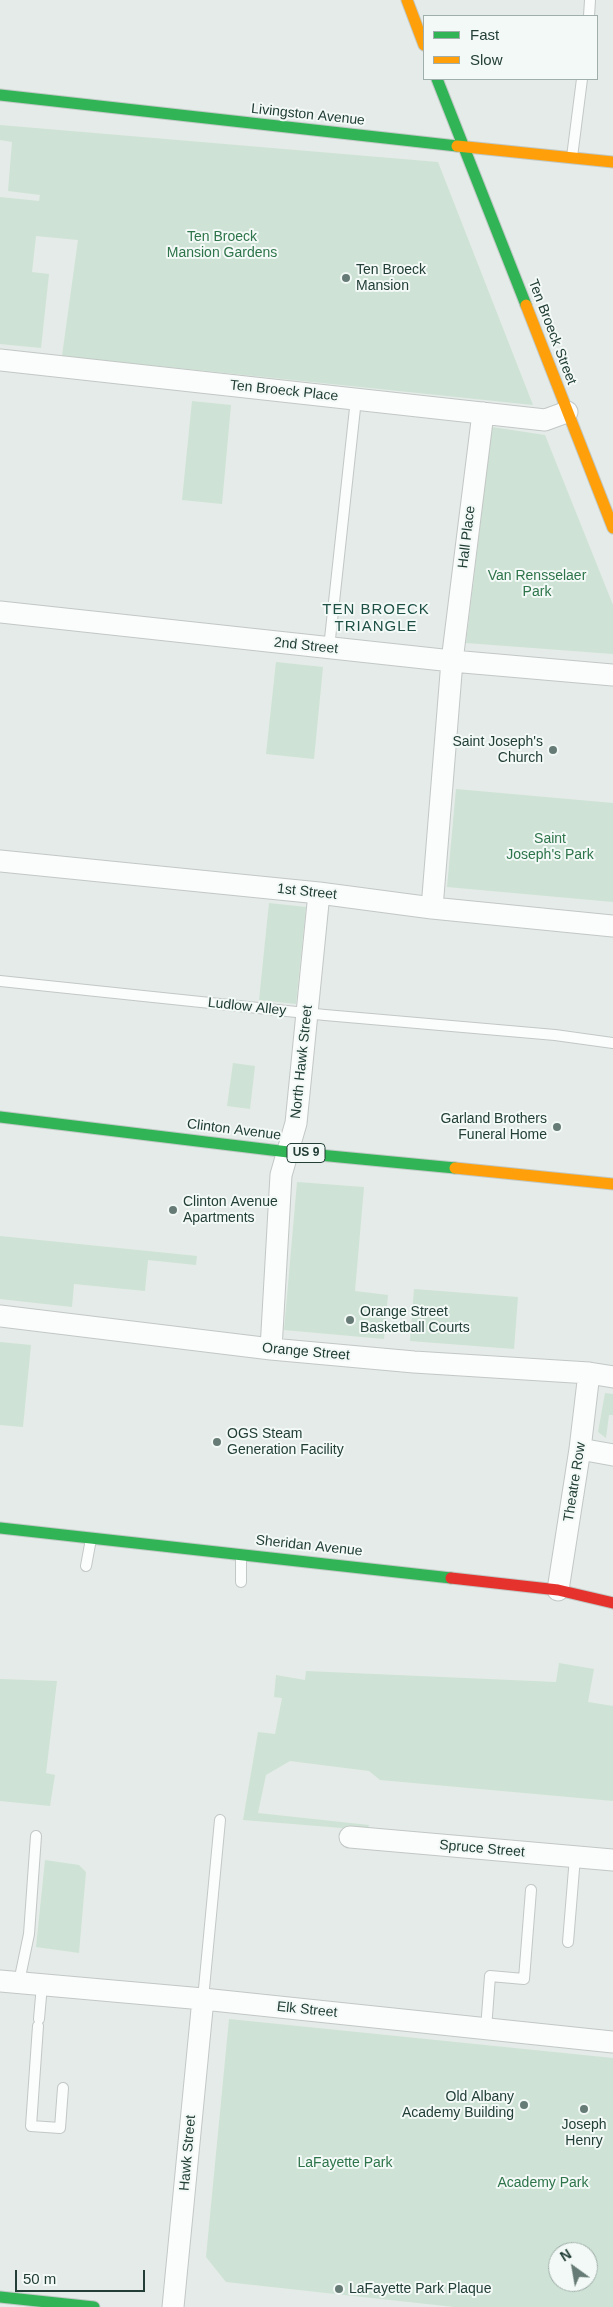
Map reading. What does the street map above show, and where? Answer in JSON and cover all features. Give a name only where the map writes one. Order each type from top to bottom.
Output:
[{"type":"street","points":[[407,0],[423,42]]},
{"type":"street","name":"Ten Broeck Street","points":[[437,80],[613,528]]},
{"type":"street","name":"Livingston Avenue","points":[[0,95],[613,162]]},
{"type":"street","name":"Ten Broeck Place","points":[[0,360],[545,420],[567,412]]},
{"type":"street","name":"Hall Place","points":[[432,908],[452,661],[482,413]]},
{"type":"street","name":"2nd Street","points":[[0,612],[452,661],[613,675]]},
{"type":"street","name":"1st Street","points":[[0,862],[319,893],[432,908],[613,926]]},
{"type":"street","name":"North Hawk Street","points":[[271,1349],[281,1174],[296,1123],[319,893]]},
{"type":"street","name":"Clinton Avenue","points":[[0,1117],[288,1152],[613,1184]]},
{"type":"street","name":"Orange Street","points":[[0,1316],[271,1349],[414,1362],[589,1373],[613,1377]]},
{"type":"street","name":"Theatre Row","points":[[558,1590],[580,1449],[589,1373]]},
{"type":"street","points":[[580,1449],[613,1455]]},
{"type":"street","name":"Sheridan Avenue","points":[[0,1528],[558,1590],[613,1603]]},
{"type":"street","name":"Spruce Street","points":[[350,1837],[613,1860]]},
{"type":"street","name":"Elk Street","points":[[10,1982],[203,1999],[613,2042]]},
{"type":"street","name":"Hawk Street","points":[[173,2307],[203,1999]]},
{"type":"street","points":[[0,2297],[94,2307]]},
{"type":"lane","points":[[589,15],[590,0]]},
{"type":"lane","points":[[572,158],[582,80]]},
{"type":"lane","points":[[328,648],[356,399]]},
{"type":"lane","name":"Ludlow Alley","points":[[0,981],[307,1013],[555,1035],[613,1043]]},
{"type":"lane","points":[[86,1566],[91,1538]]},
{"type":"lane","points":[[240,1582],[241,1554]]},
{"type":"lane","points":[[203,1999],[220,1820]]},
{"type":"lane","points":[[10,1982],[28,1934],[36,1836]]},
{"type":"lane","points":[[568,1942],[575,1857]]},
{"type":"lane","points":[[486,2029],[490,1976],[524,1979],[531,1890]]},
{"type":"lane","points":[[42,1984],[31,2126],[60,2128],[63,2088]]},
{"type":"green space","name":"Ten Broeck Mansion","points":[[0,125],[438,162],[533,405],[62,356],[78,240],[36,236],[32,272],[49,274],[41,348],[0,344],[0,197],[39,201],[40,195],[8,191],[12,142],[0,140]]},
{"type":"green space","points":[[192,401],[231,405],[222,504],[182,500]]},
{"type":"green space","name":"Van Rensselaer Park","points":[[492,427],[545,435],[613,605],[613,654],[466,643]]},
{"type":"green space","points":[[276,662],[323,667],[314,759],[266,754]]},
{"type":"green space","name":"Saint Joseph's Park","points":[[456,789],[613,803],[613,902],[447,887]]},
{"type":"green space","points":[[269,903],[306,907],[296,1004],[259,1000]]},
{"type":"green space","points":[[233,1063],[255,1066],[250,1109],[227,1106]]},
{"type":"green space","points":[[297,1182],[364,1187],[355,1291],[388,1295],[384,1339],[284,1330]]},
{"type":"green space","points":[[0,1236],[197,1256],[196,1265],[148,1260],[145,1291],[74,1284],[72,1307],[0,1299]]},
{"type":"green space","points":[[414,1289],[518,1297],[514,1349],[410,1341]]},
{"type":"green space","points":[[0,1342],[31,1345],[23,1427],[0,1425]]},
{"type":"green space","points":[[605,1393],[613,1394],[613,1415],[609,1415],[606,1438],[598,1432]]},
{"type":"green space","points":[[559,1663],[594,1669],[588,1702],[613,1706],[613,1801],[380,1780],[369,1771],[290,1761],[266,1775],[258,1813],[369,1825],[367,1830],[243,1820],[258,1732],[275,1734],[282,1698],[274,1697],[276,1675],[305,1680],[306,1671],[556,1682]]},
{"type":"green space","points":[[0,1679],[57,1681],[46,1773],[55,1775],[50,1806],[0,1801]]},
{"type":"green space","points":[[45,1860],[79,1865],[86,1872],[79,1953],[36,1947]]},
{"type":"green space","name":"LaFayette Park","points":[[229,2019],[613,2058],[613,2307],[454,2307],[226,2282],[206,2257]]},
{"type":"traffic: fast","points":[[437,80],[526,305]]},
{"type":"traffic: fast","points":[[0,95],[457,146]]},
{"type":"traffic: fast","points":[[0,1117],[288,1152],[455,1168]]},
{"type":"traffic: fast","points":[[0,1528],[451,1578]]},
{"type":"traffic: fast","points":[[0,2297],[94,2307]]},
{"type":"traffic: slow","points":[[407,0],[423,42]]},
{"type":"traffic: slow","points":[[457,146],[613,162]]},
{"type":"traffic: slow","points":[[526,305],[613,528]]},
{"type":"traffic: slow","points":[[455,1168],[613,1184]]},
{"type":"traffic: jam","points":[[451,1578],[558,1590],[613,1603]]},
{"type":"place","name":"Ten Broeck Mansion","points":[[346,278]]},
{"type":"place","name":"Saint Joseph's Church","points":[[553,750]]},
{"type":"place","name":"Garland Brothers Funeral Home","points":[[557,1127]]},
{"type":"place","name":"Clinton Avenue Apartments","points":[[173,1210]]},
{"type":"place","name":"Orange Street Basketball Courts","points":[[350,1320]]},
{"type":"place","name":"OGS Steam Generation Facility","points":[[217,1442]]},
{"type":"place","name":"Old Albany Academy Building","points":[[524,2105]]},
{"type":"place","name":"Joseph Henry","points":[[584,2109]]},
{"type":"place","name":"LaFayette Park Plaque","points":[[339,2289]]},
{"type":"district","name":"TEN BROECK TRIANGLE","points":[[376,618]]},
{"type":"park label","name":"Ten Broeck Mansion Gardens","points":[[222,246]]},
{"type":"park label","name":"Academy Park","points":[[543,2183]]}]
